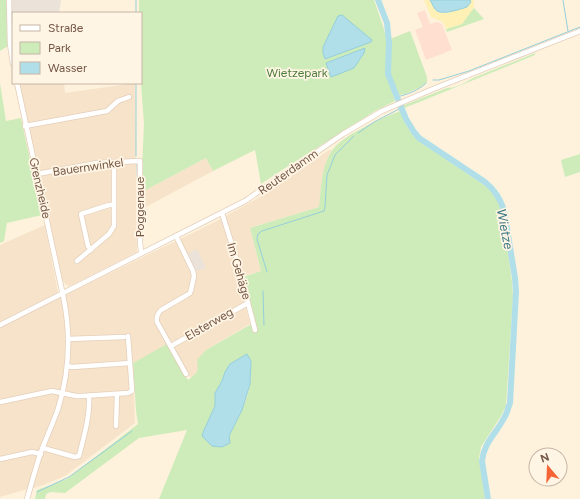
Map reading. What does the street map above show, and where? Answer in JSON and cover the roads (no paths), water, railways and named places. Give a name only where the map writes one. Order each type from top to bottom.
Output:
[{"type":"street","points":[[9,0],[10,44],[12,57]]},
{"type":"street","name":"Reuterdamm","points":[[0,325],[254,196],[347,131],[377,114],[404,101],[580,31]]},
{"type":"street","name":"Grenzheide","points":[[17,84],[63,294],[67,318],[68,339],[67,366],[58,410],[43,448],[27,499]]},
{"type":"street","points":[[26,126],[107,111],[118,101],[129,97]]},
{"type":"street","name":"Bauernwinkel","points":[[37,174],[78,166],[140,161]]},
{"type":"street","name":"Poggenaue","points":[[140,161],[140,251],[142,254]]},
{"type":"street","points":[[77,261],[112,231],[114,226],[114,162]]},
{"type":"street","points":[[90,250],[81,214],[109,205],[114,205]]},
{"type":"street","name":"Im Gehäge","points":[[222,213],[255,330]]},
{"type":"street","points":[[176,236],[194,271],[191,290],[187,296],[161,310],[156,317],[157,323],[186,374]]},
{"type":"street","name":"Elsterweg","points":[[171,346],[248,303]]},
{"type":"street","points":[[0,402],[52,391],[76,396],[89,396],[117,394],[132,391],[126,336],[68,339]]},
{"type":"street","points":[[67,366],[130,364]]},
{"type":"street","points":[[116,426],[118,407],[117,394]]},
{"type":"street","points":[[43,448],[75,457],[79,456],[89,414],[89,396]]},
{"type":"street","points":[[0,459],[32,452],[41,454]]},
{"type":"water","points":[[430,0],[470,0],[471,2],[467,7],[452,11],[440,12],[436,10]]},
{"type":"water","points":[[342,15],[372,40],[371,42],[325,59],[323,47],[338,16]]},
{"type":"water","points":[[365,48],[364,53],[354,68],[331,77],[326,63]]},
{"type":"water","points":[[247,354],[251,361],[250,384],[242,410],[229,436],[230,443],[222,447],[212,446],[202,436],[215,406],[215,393],[230,364]]},
{"type":"waterway","points":[[136,0],[136,12]]},
{"type":"waterway","name":"Wietze","points":[[378,0],[387,23],[389,43],[388,74],[406,119],[419,138],[489,185],[497,194],[504,210],[516,292],[510,403],[507,413],[488,443],[483,454],[482,461],[488,499]]},
{"type":"waterway","points":[[563,0],[568,31]]},
{"type":"waterway","points":[[433,80],[439,80],[469,71],[580,27]]},
{"type":"waterway","points":[[397,97],[416,90],[426,83]]},
{"type":"waterway","points":[[136,84],[136,156]]},
{"type":"waterway","points":[[358,133],[374,122],[401,108]]},
{"type":"waterway","points":[[267,272],[257,239],[258,234],[262,231],[324,211],[327,175],[335,155],[354,136]]},
{"type":"waterway","points":[[137,164],[138,205]]},
{"type":"waterway","points":[[263,291],[264,325]]},
{"type":"waterway","points":[[37,492],[69,477],[132,431]]},
{"type":"park label","name":"Wietzepark","points":[[297,73]]}]
